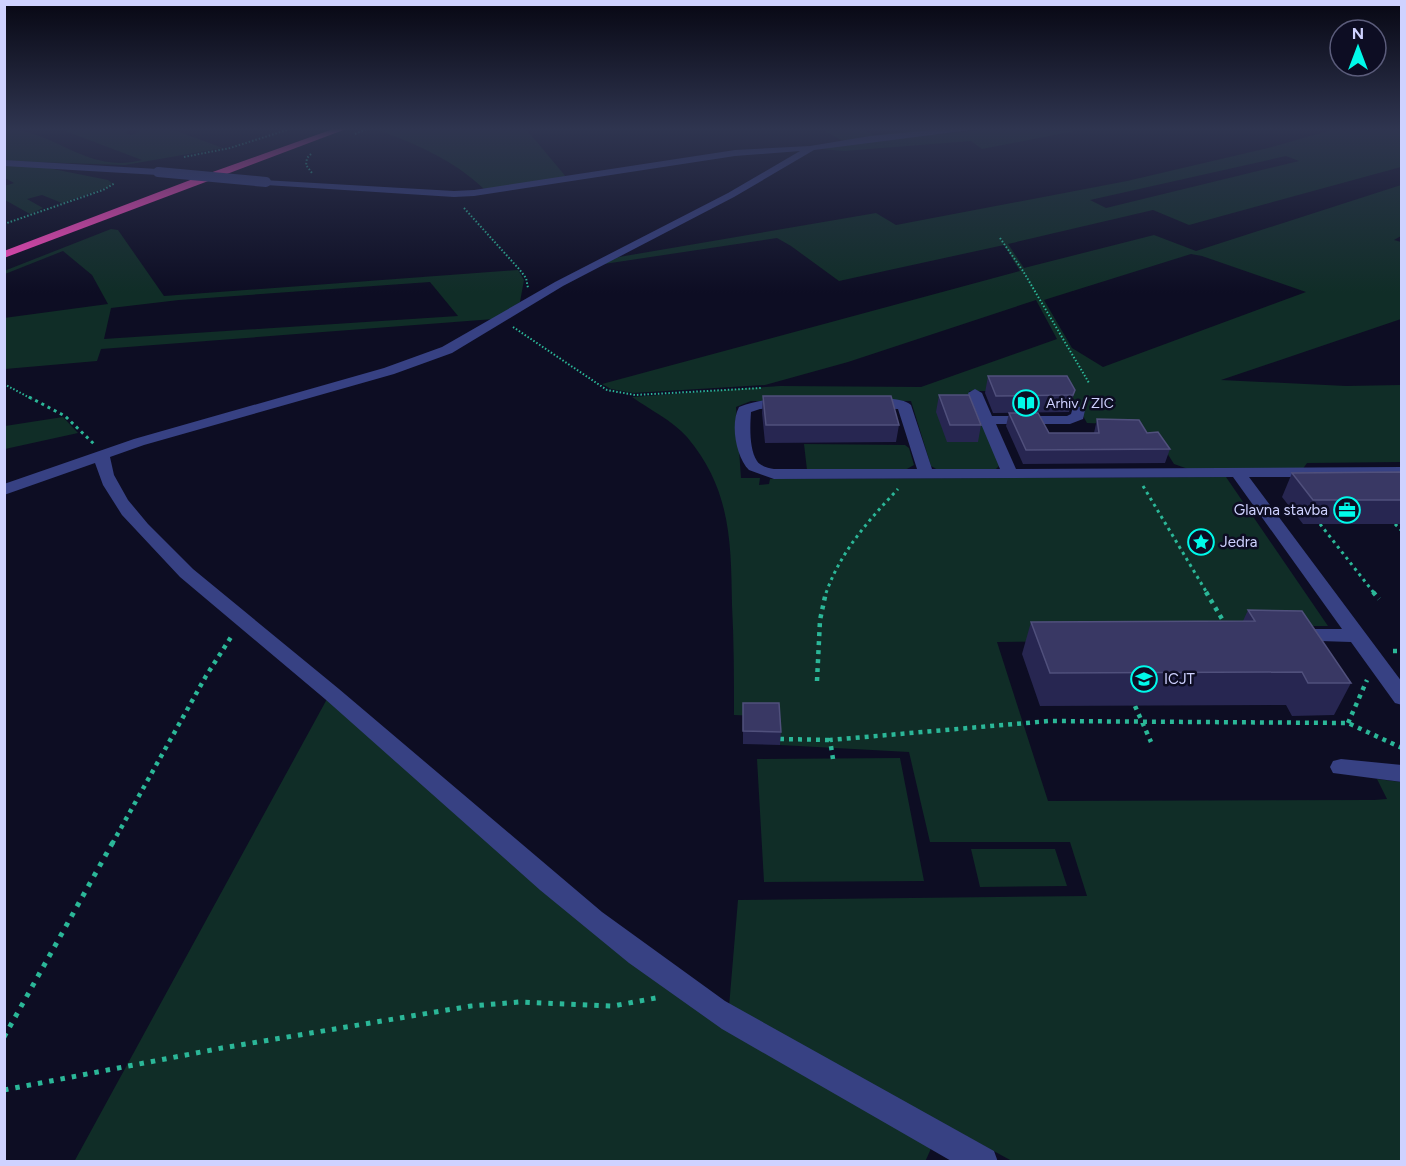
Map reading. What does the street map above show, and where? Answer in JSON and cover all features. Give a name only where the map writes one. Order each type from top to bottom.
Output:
[{"type":"highway","points":[[4,246],[175,183]]},
{"type":"highway","points":[[4,255],[192,183]]},
{"type":"street","points":[[289,183],[453,194],[541,183]]},
{"type":"street","points":[[4,490],[102,454],[389,371],[447,350],[522,305],[750,183]]},
{"type":"street","points":[[975,393],[1010,473]]},
{"type":"street","points":[[803,404],[758,405],[744,410],[747,455],[754,467],[774,474],[1401,472]]},
{"type":"street","points":[[859,404],[904,405],[920,473]]},
{"type":"street","points":[[987,420],[1070,420],[1078,416],[1078,410]]},
{"type":"street","points":[[102,454],[105,476],[115,493],[140,526],[175,563],[241,621],[332,694],[530,868],[603,928],[687,991],[779,1047],[983,1161]]},
{"type":"street","points":[[1238,473],[1401,698]]},
{"type":"street","points":[[1277,635],[1357,636]]},
{"type":"street","points":[[1341,767],[1401,774]]},
{"type":"path","points":[[4,225],[103,190],[115,183]]},
{"type":"path","points":[[337,183],[346,187]]},
{"type":"path","points":[[453,194],[526,278],[528,291],[522,305]]},
{"type":"path","points":[[1000,238],[1023,271],[1089,383]]},
{"type":"path","points":[[498,320],[521,332],[607,390],[620,393],[662,394],[763,388]]},
{"type":"path","points":[[4,384],[65,416],[102,454]]},
{"type":"path","points":[[817,681],[816,640],[825,587],[835,567],[856,536],[920,473]]},
{"type":"path","points":[[1135,473],[1225,625]]},
{"type":"path","points":[[1320,524],[1380,599]]},
{"type":"path","points":[[1395,524],[1401,531]]},
{"type":"path","points":[[4,1037],[206,676],[241,621]]},
{"type":"path","points":[[1348,723],[1375,660]]},
{"type":"path","points":[[1135,706],[1151,742]]},
{"type":"path","points":[[780,739],[830,740],[1049,721],[1348,723],[1401,748]]},
{"type":"path","points":[[830,740],[833,759]]},
{"type":"path","points":[[4,1090],[210,1050],[471,1006],[519,1002],[613,1006],[687,991]]},
{"type":"green space","points":[[13,183],[112,183],[108,187],[62,203],[42,195],[27,199],[43,208],[30,214],[5,200],[4,186]]},
{"type":"green space","points":[[477,183],[526,183],[484,189]]},
{"type":"green space","points":[[1114,183],[1164,183],[1090,200],[1106,208],[1207,183],[1341,183],[1189,225],[1153,210],[1008,244],[1024,268],[1154,235],[1196,251],[1401,185],[1401,236],[1394,240],[1401,242],[1401,319],[1221,380],[1346,386],[1401,385],[1401,462],[1307,463],[1302,470],[1191,470],[1174,464],[1160,442],[1111,424],[1087,423],[1069,391],[969,391],[1000,465],[995,470],[938,470],[931,466],[911,401],[751,401],[736,407],[741,478],[760,478],[759,485],[769,484],[770,479],[1226,477],[1328,626],[1210,626],[1218,640],[997,642],[1048,801],[1374,800],[1387,799],[1377,779],[1401,782],[1401,1161],[1012,1161],[729,1007],[738,900],[1087,896],[1070,842],[930,842],[909,752],[780,745],[778,717],[734,715],[731,559],[726,517],[720,496],[702,457],[687,437],[668,420],[632,397],[780,386],[921,387],[1057,339],[1036,300],[848,362],[765,385],[633,393],[611,389],[602,384],[1020,271],[1004,245],[839,281],[777,238],[604,264],[619,257],[876,213],[896,225]],"holes":[[[1191,254],[1306,292],[1103,367],[1072,348],[1044,300]]]},
{"type":"green space","points":[[111,229],[118,230],[164,296],[518,270],[524,280],[520,302],[494,319],[101,349],[97,361],[5,369],[4,318],[108,304],[92,275],[63,251],[5,274],[4,271]],"holes":[[[430,282],[458,316],[104,339],[111,308],[179,300]]]},
{"type":"green space","points":[[63,417],[78,433],[5,449],[5,426]]},
{"type":"green space","points":[[804,444],[905,445],[909,448],[914,465],[905,470],[807,470]]},
{"type":"green space","points":[[327,699],[487,841],[933,1144],[925,1162],[74,1162]]},
{"type":"green space","points":[[900,758],[924,881],[764,882],[757,759]]},
{"type":"green space","points":[[971,849],[1055,849],[1067,886],[980,887]]},
{"type":"building","points":[[988,376],[1067,376],[1075,390],[1073,395],[996,396]]},
{"type":"building","points":[[939,395],[969,395],[981,425],[950,425]]},
{"type":"building","points":[[763,396],[891,396],[899,425],[766,425]]},
{"type":"building","points":[[1009,413],[1038,413],[1049,433],[1099,433],[1097,419],[1139,420],[1147,433],[1158,432],[1170,449],[1026,450]]},
{"type":"building","points":[[1401,472],[1401,500],[1313,500],[1292,473]]},
{"type":"building","points":[[1248,610],[1302,611],[1351,683],[1308,683],[1302,672],[1050,673],[1031,622],[1255,621]]},
{"type":"building","points":[[743,703],[779,703],[781,732],[743,731]]},
{"type":"place","name":"Arhiv / ZIC","points":[[1026,403]]},
{"type":"place","name":"Glavna stavba","points":[[1347,510]]},
{"type":"place","name":"Jedra","points":[[1201,542]]},
{"type":"place","name":"ICJT","points":[[1144,679]]}]
